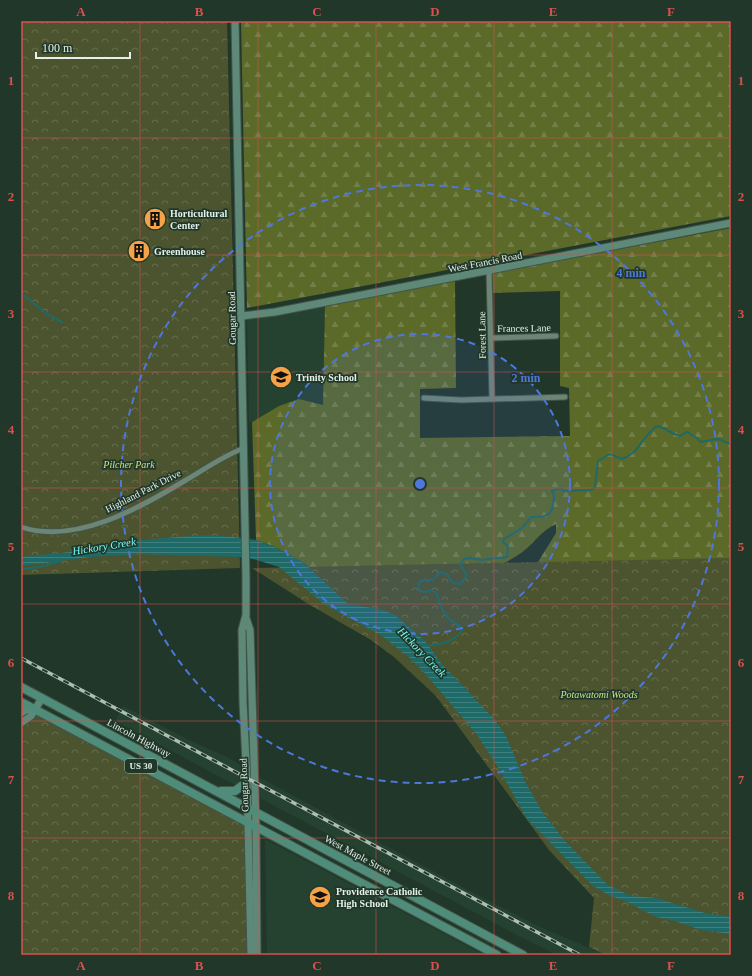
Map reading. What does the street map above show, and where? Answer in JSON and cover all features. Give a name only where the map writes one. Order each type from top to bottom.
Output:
[{"type":"main road","name":"Lincoln Highway","points":[[21,687],[247,807]]},
{"type":"main road","name":"US 30","points":[[21,702],[497,955]]},
{"type":"main road","points":[[214,790],[236,791],[247,782]]},
{"type":"main road","name":"West Maple Street","points":[[247,807],[523,955]]},
{"type":"street","name":"Gougar Road","points":[[235,21],[242,316],[246,616],[250,630],[256,826],[257,955]]},
{"type":"street","name":"West Francis Road","points":[[242,316],[275,312],[731,223]]},
{"type":"street","name":"Forest Lane","points":[[489,271],[492,399]]},
{"type":"street","name":"Frances Lane","points":[[491,338],[556,336]]},
{"type":"street","points":[[424,398],[492,399],[565,397]]},
{"type":"street","name":"Highland Park Drive","points":[[21,527],[47,532],[71,531],[100,523],[135,508],[227,455],[244,448]]},
{"type":"street","name":"Gougar Road","points":[[246,616],[242,630],[251,955]]},
{"type":"street","points":[[21,723],[31,716],[42,698]]},
{"type":"street","points":[[21,713],[26,710],[35,709]]},
{"type":"shaded area","points":[[325,305],[323,405],[279,406],[249,423],[247,320]]},
{"type":"shaded area","points":[[123,706],[193,742],[229,758],[257,776],[468,890],[540,927],[606,955],[557,955],[517,935],[115,721]]},
{"type":"shaded area","name":"Providence Catholic High School","points":[[265,839],[484,955],[267,955]]},
{"type":"green space","name":"Pilcher Park","points":[[21,21],[227,21],[240,568],[21,575]]},
{"type":"green space","points":[[241,21],[731,21],[731,216],[247,308]]},
{"type":"green space","points":[[731,228],[731,917],[532,795],[348,604],[304,563],[275,547],[256,540],[252,422],[279,406],[299,399],[323,405],[325,305],[455,281],[456,388],[420,389],[420,438],[570,436],[569,388],[560,386],[560,291],[493,293],[492,273]],"holes":[[[556,524],[556,533],[532,569],[480,573],[498,566],[525,550],[546,530]]]},
{"type":"green space","name":"Potawatomi Woods","points":[[731,558],[731,955],[606,955],[589,947],[594,898],[549,850],[436,696],[394,657],[371,640],[310,605],[252,568]]},
{"type":"green space","points":[[35,713],[245,823],[251,955],[21,955],[21,723]]},
{"type":"water","points":[[204,535],[256,540],[275,547],[304,563],[348,604],[383,610],[395,615],[425,641],[441,663],[495,720],[506,736],[526,783],[543,813],[566,842],[608,885],[631,896],[656,898],[705,913],[731,917],[731,934],[701,930],[672,920],[656,917],[623,900],[610,896],[592,885],[527,819],[499,769],[478,736],[423,671],[410,658],[382,636],[324,604],[279,567],[253,559],[239,557],[139,554],[90,557],[21,566],[21,557],[80,551],[128,541]]},
{"type":"waterway","points":[[21,293],[47,314],[62,322]]},
{"type":"waterway","points":[[426,646],[441,644],[454,638],[462,631],[459,625],[450,620],[444,613],[437,594],[431,590],[427,592],[420,591],[418,583],[422,580],[433,580],[440,572],[447,574],[453,583],[461,584],[467,575],[460,565],[464,559],[469,558],[481,560],[507,557],[508,546],[503,542],[504,539],[522,528],[531,517],[549,514],[551,512],[554,499],[552,491],[561,488],[563,491],[591,490],[595,487],[598,461],[610,454],[622,459],[628,456],[637,449],[647,435],[657,426],[680,436],[687,432],[697,438],[700,442],[718,439],[731,444]]},
{"type":"waterway","name":"Hickory Creek","points":[[21,569],[40,567],[61,561]]},
{"type":"railway","points":[[21,658],[580,955]]},
{"type":"place","name":"Horticultural Center","points":[[155,219]]},
{"type":"place","name":"Greenhouse","points":[[139,251]]},
{"type":"place","name":"Trinity School","points":[[281,377]]},
{"type":"place","name":"Providence Catholic High School","points":[[320,897]]}]
